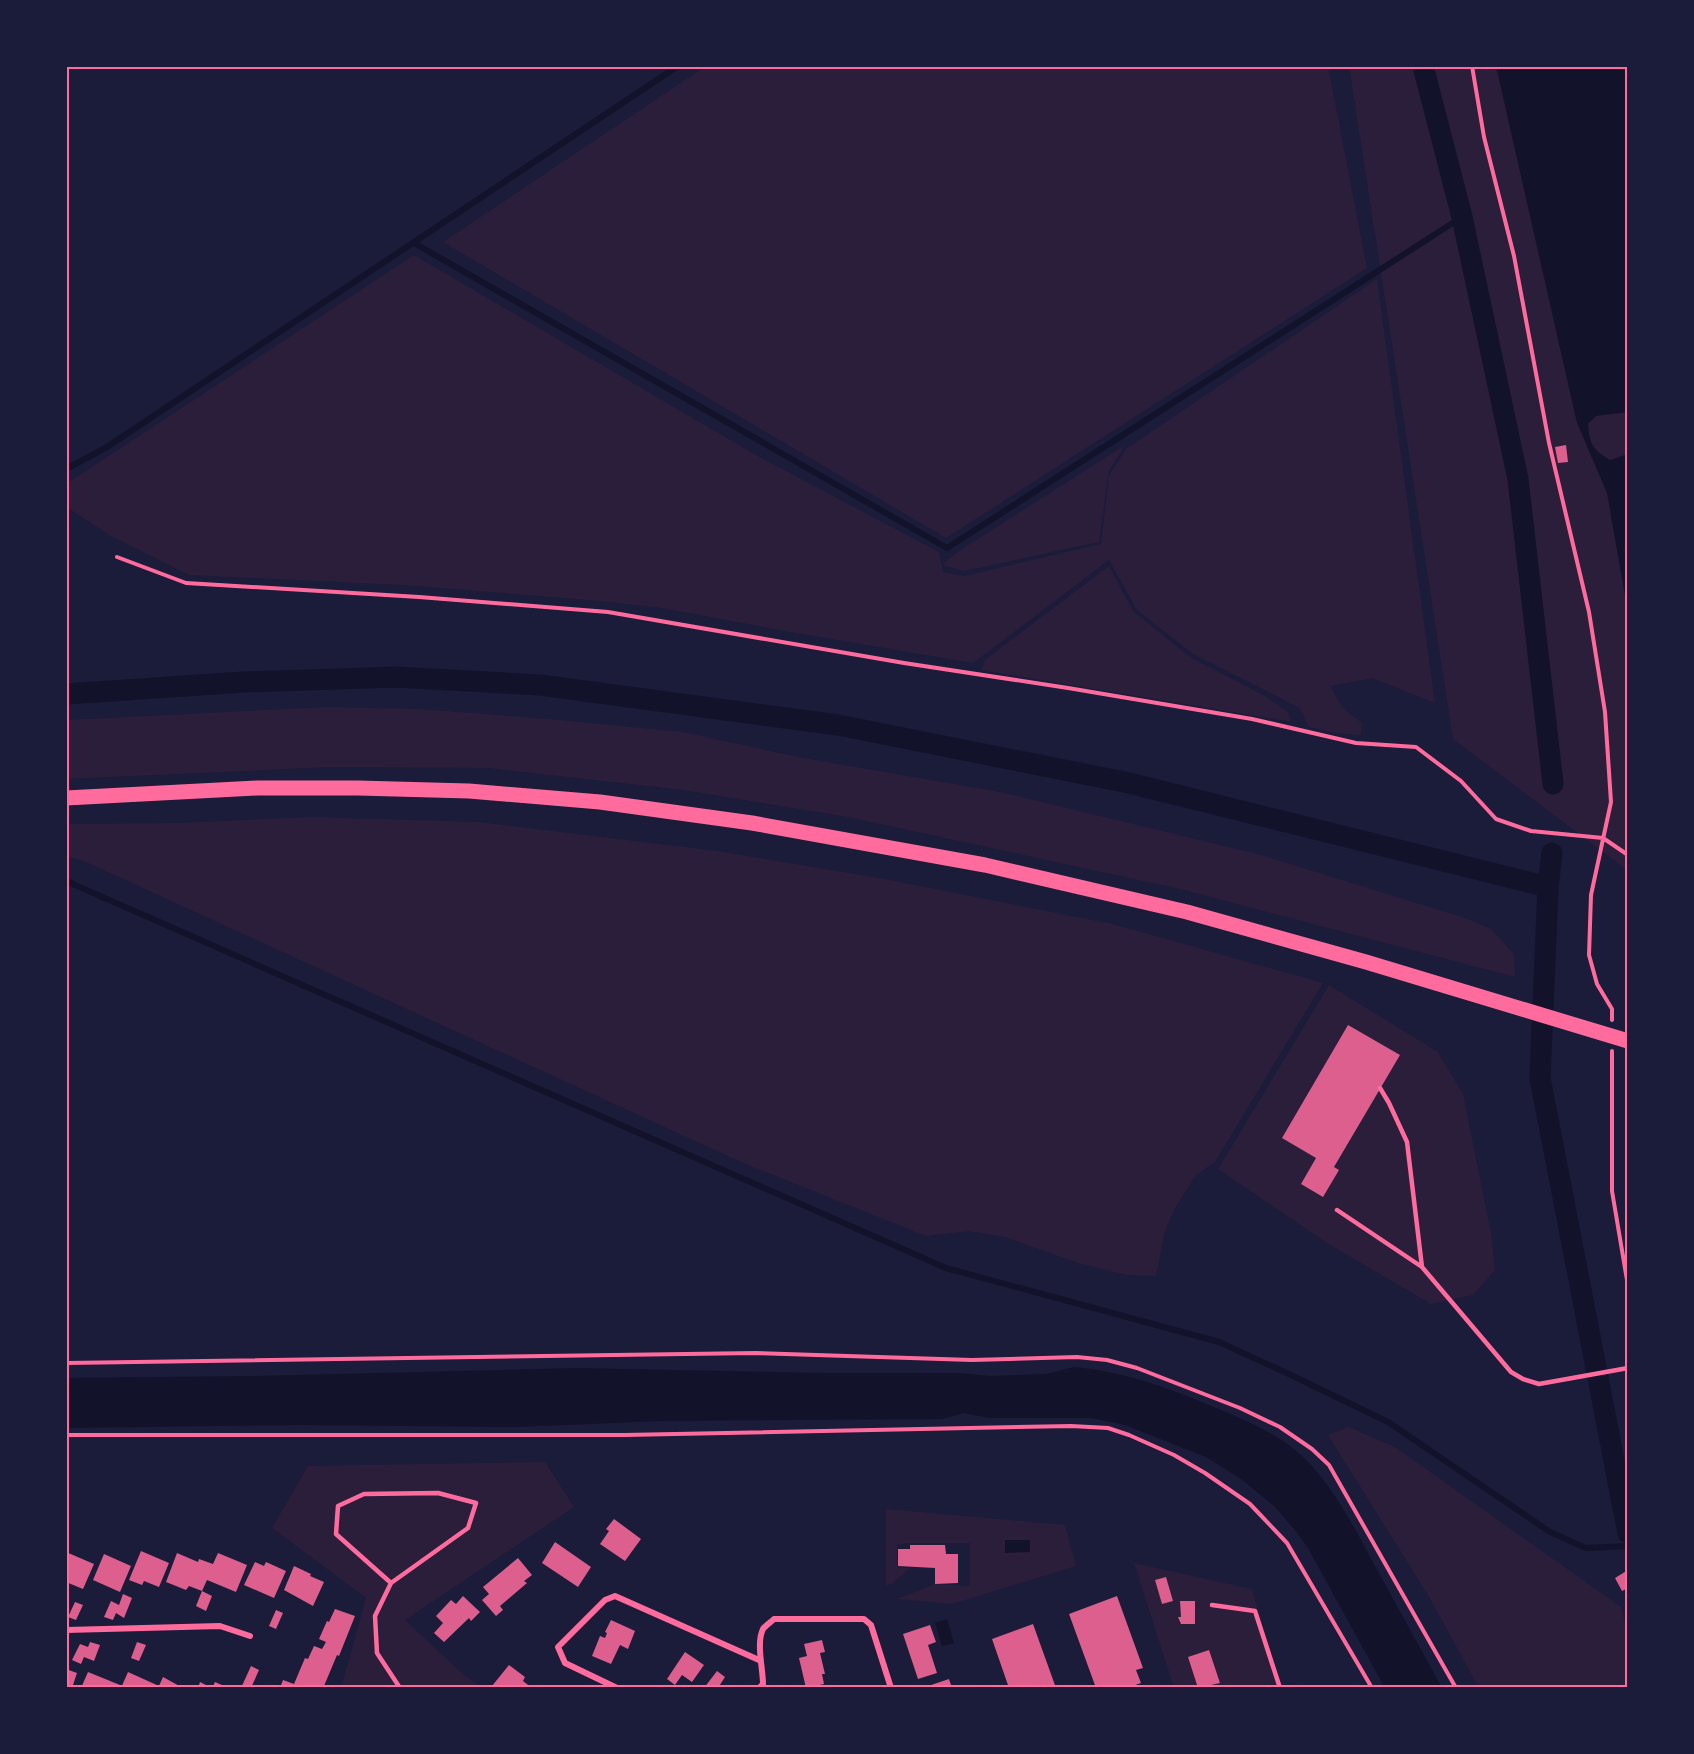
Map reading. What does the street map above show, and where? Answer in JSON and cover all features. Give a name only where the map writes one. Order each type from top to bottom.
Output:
[{"type":"main road","points":[[66,798],[257,788],[469,791],[635,807],[839,837],[985,865],[1187,912],[1459,989],[1623,1041]]},
{"type":"street","points":[[616,1688],[565,1663],[558,1647],[605,1600],[615,1596],[759,1659]]},
{"type":"street","points":[[759,1688],[763,1684],[759,1659],[763,1629],[774,1619],[864,1619],[871,1625],[891,1688]]},
{"type":"street","points":[[66,1630],[220,1626],[250,1636]]},
{"type":"lane","points":[[1380,1088],[1407,1142],[1422,1267]]},
{"type":"lane","points":[[1337,1210],[1422,1267],[1511,1372],[1523,1379],[1539,1384],[1627,1368]]},
{"type":"lane","points":[[391,1583],[336,1534],[338,1506],[364,1494],[438,1493],[476,1503],[468,1528],[391,1583],[375,1616],[378,1653],[400,1688]]},
{"type":"lane","points":[[1212,1605],[1255,1611],[1280,1688]]},
{"type":"path","points":[[1472,66],[1484,138],[1514,256],[1549,443],[1589,612],[1605,712],[1611,802],[1591,895],[1589,955],[1597,984],[1612,1009],[1612,1030]]},
{"type":"path","points":[[117,557],[186,583],[419,597],[608,612],[1252,719],[1356,743],[1416,747],[1461,781],[1496,819],[1531,831],[1603,838],[1628,855]]},
{"type":"path","points":[[1623,1041],[1612,1082],[1612,1191],[1628,1286]]},
{"type":"path","points":[[66,1363],[756,1353],[972,1360],[1077,1357],[1107,1360],[1137,1368],[1260,1418],[1280,1427],[1312,1449],[1329,1465],[1456,1688]]},
{"type":"path","points":[[66,1436],[624,1435],[1071,1426],[1108,1428],[1174,1455],[1250,1504],[1287,1543],[1372,1688]]},
{"type":"shaded area","points":[[706,66],[1328,66],[1367,268],[946,538],[443,242]]},
{"type":"shaded area","points":[[1349,66],[1628,66],[1628,871],[1453,739]]},
{"type":"shaded area","points":[[1496,66],[1628,66],[1628,412],[1596,416],[1588,424],[1591,442],[1599,453],[1610,460],[1628,454],[1628,613],[1607,493],[1577,423]]},
{"type":"shaded area","points":[[414,255],[756,455],[939,552],[943,572],[964,576],[1101,544],[1109,475],[1126,449],[1377,279],[1435,703],[1372,678],[1330,686],[1342,707],[1362,723],[1361,735],[1336,733],[1309,727],[1300,708],[1193,654],[1137,610],[1109,560],[973,663],[656,607],[402,585],[189,575],[111,536],[66,507],[66,484]]},
{"type":"shaded area","points":[[1125,445],[1109,471],[1099,542],[964,571],[945,566],[944,563],[959,551]]},
{"type":"shaded area","points":[[1109,566],[1133,611],[1190,657],[1265,696],[1287,711],[1292,722],[981,670],[986,659]]},
{"type":"shaded area","points":[[326,707],[419,709],[683,732],[798,757],[1000,792],[1258,854],[1468,919],[1491,929],[1514,954],[1515,977],[1180,889],[848,817],[683,790],[489,768],[331,767],[66,779],[66,720]]},
{"type":"shaded area","points":[[312,817],[479,822],[717,851],[879,878],[1113,924],[1323,983],[1215,1162],[1196,1175],[1175,1208],[1165,1231],[1156,1276],[1126,1275],[1078,1263],[1005,1237],[969,1231],[926,1236],[741,1162],[86,862],[66,856],[66,824],[177,823]]},
{"type":"shaded area","points":[[1329,985],[1438,1052],[1463,1094],[1491,1233],[1495,1270],[1473,1295],[1431,1304],[1327,1243],[1218,1169]]},
{"type":"shaded area","points":[[1074,1367],[1115,1373],[1170,1390],[1252,1424],[1294,1449],[1319,1474],[1340,1504],[1442,1688],[1385,1688],[1308,1548],[1274,1506],[1241,1479],[1206,1457],[1125,1425],[1092,1418],[989,1418],[964,1413],[942,1419],[662,1421],[517,1427],[302,1425],[66,1428],[66,1378],[575,1368],[959,1373],[990,1376],[1046,1374]]},
{"type":"shaded area","points":[[1349,1427],[1395,1447],[1621,1607],[1628,1636],[1628,1688],[1479,1688],[1428,1595],[1328,1435]]},
{"type":"shaded area","points":[[545,1462],[574,1507],[405,1620],[463,1674],[483,1688],[341,1688],[366,1598],[272,1528],[308,1466]]},
{"type":"shaded area","points":[[886,1509],[1065,1525],[1076,1566],[952,1604],[897,1599],[935,1584],[970,1586],[970,1543],[897,1545],[897,1567],[910,1568],[886,1586]]},
{"type":"shaded area","points":[[1005,1540],[1030,1540],[1030,1552],[1005,1553]]},
{"type":"shaded area","points":[[1134,1563],[1252,1589],[1279,1688],[1174,1688]]},
{"type":"shaded area","points":[[947,1619],[954,1643],[942,1646],[935,1623]]},
{"type":"building","points":[[1566,445],[1568,462],[1558,463],[1555,447]]},
{"type":"building","points":[[1348,1025],[1400,1055],[1334,1167],[1339,1170],[1323,1197],[1301,1184],[1316,1158],[1282,1138]]},
{"type":"building","points":[[614,1519],[641,1539],[625,1561],[600,1544],[609,1531],[606,1529]]},
{"type":"building","points":[[555,1542],[591,1567],[578,1587],[542,1563]]},
{"type":"building","points":[[910,1545],[945,1545],[946,1554],[958,1554],[958,1583],[935,1584],[935,1568],[898,1566],[898,1549],[910,1549]]},
{"type":"building","points":[[141,1551],[169,1563],[159,1587],[144,1581],[142,1585],[129,1580]]},
{"type":"building","points":[[66,1552],[94,1564],[83,1589],[66,1582]]},
{"type":"building","points":[[177,1553],[198,1562],[199,1559],[213,1564],[218,1553],[247,1565],[236,1592],[207,1580],[202,1591],[189,1586],[186,1590],[166,1582]]},
{"type":"building","points":[[104,1554],[131,1566],[120,1592],[93,1580]]},
{"type":"building","points":[[518,1558],[532,1575],[524,1581],[527,1583],[500,1606],[503,1610],[496,1616],[482,1600],[489,1594],[483,1587]]},
{"type":"building","points":[[255,1562],[264,1566],[266,1562],[286,1571],[274,1598],[244,1585]]},
{"type":"building","points":[[294,1566],[324,1582],[313,1606],[284,1590]]},
{"type":"building","points":[[1628,1570],[1628,1588],[1622,1591],[1615,1578]]},
{"type":"building","points":[[1166,1577],[1173,1601],[1162,1604],[1155,1580]]},
{"type":"building","points":[[202,1591],[212,1596],[206,1611],[196,1606]]},
{"type":"building","points":[[123,1594],[132,1598],[124,1618],[116,1613],[113,1620],[104,1617],[111,1601],[119,1605]]},
{"type":"building","points":[[463,1596],[480,1612],[471,1621],[469,1618],[444,1642],[434,1633],[443,1623],[436,1616],[451,1600],[456,1604]]},
{"type":"building","points":[[1117,1596],[1143,1668],[1136,1670],[1141,1683],[1127,1688],[1096,1688],[1069,1614]]},
{"type":"building","points":[[1180,1601],[1195,1601],[1195,1624],[1181,1624],[1178,1617],[1181,1617]]},
{"type":"building","points":[[75,1602],[83,1605],[76,1620],[68,1617]]},
{"type":"building","points":[[335,1609],[355,1616],[324,1686],[280,1688],[283,1680],[294,1684],[305,1658],[308,1659],[314,1646],[322,1649],[326,1642],[319,1639]]},
{"type":"building","points":[[276,1610],[283,1613],[276,1629],[269,1626]]},
{"type":"building","points":[[611,1620],[635,1631],[628,1649],[620,1645],[611,1664],[592,1656],[600,1636],[605,1638],[607,1633],[605,1632]]},
{"type":"building","points":[[1033,1624],[1056,1688],[1009,1688],[992,1639]]},
{"type":"building","points":[[930,1625],[936,1642],[928,1645],[937,1673],[918,1679],[903,1634]]},
{"type":"building","points":[[822,1640],[825,1652],[820,1653],[825,1674],[822,1674],[824,1684],[806,1688],[799,1658],[807,1656],[804,1644]]},
{"type":"building","points":[[90,1642],[100,1645],[94,1661],[84,1657],[81,1664],[72,1660],[80,1644],[88,1647]]},
{"type":"building","points":[[137,1642],[146,1645],[139,1661],[131,1658]]},
{"type":"building","points":[[1209,1650],[1220,1683],[1198,1688],[1188,1657]]},
{"type":"building","points":[[685,1652],[704,1665],[692,1682],[682,1675],[675,1685],[667,1679]]},
{"type":"building","points":[[509,1665],[525,1677],[523,1681],[532,1688],[494,1688],[492,1686]]},
{"type":"building","points":[[251,1666],[259,1670],[251,1688],[241,1688]]},
{"type":"building","points":[[66,1669],[77,1673],[72,1688],[66,1688]]},
{"type":"building","points":[[717,1671],[725,1677],[718,1688],[704,1688]]},
{"type":"building","points":[[88,1672],[120,1685],[118,1688],[81,1688]]},
{"type":"building","points":[[128,1672],[159,1686],[163,1677],[183,1688],[121,1688]]},
{"type":"building","points":[[949,1679],[952,1688],[929,1688],[928,1686]]},
{"type":"building","points":[[200,1682],[212,1688],[198,1688]]},
{"type":"building","points":[[215,1682],[229,1688],[212,1688]]},
{"type":"waterway","points":[[66,469],[107,447],[678,66]]},
{"type":"waterway","points":[[1423,66],[1462,217],[1518,479],[1553,784]]},
{"type":"waterway","points":[[414,243],[947,548],[1462,217]]},
{"type":"waterway","points":[[66,694],[244,682],[396,677],[540,685],[838,725],[1129,783],[1548,887],[1540,1078],[1628,1533]]},
{"type":"waterway","points":[[1548,887],[1552,853]]},
{"type":"waterway","points":[[66,881],[946,1268],[1219,1342],[1388,1422],[1550,1532],[1586,1548],[1628,1546]]}]
